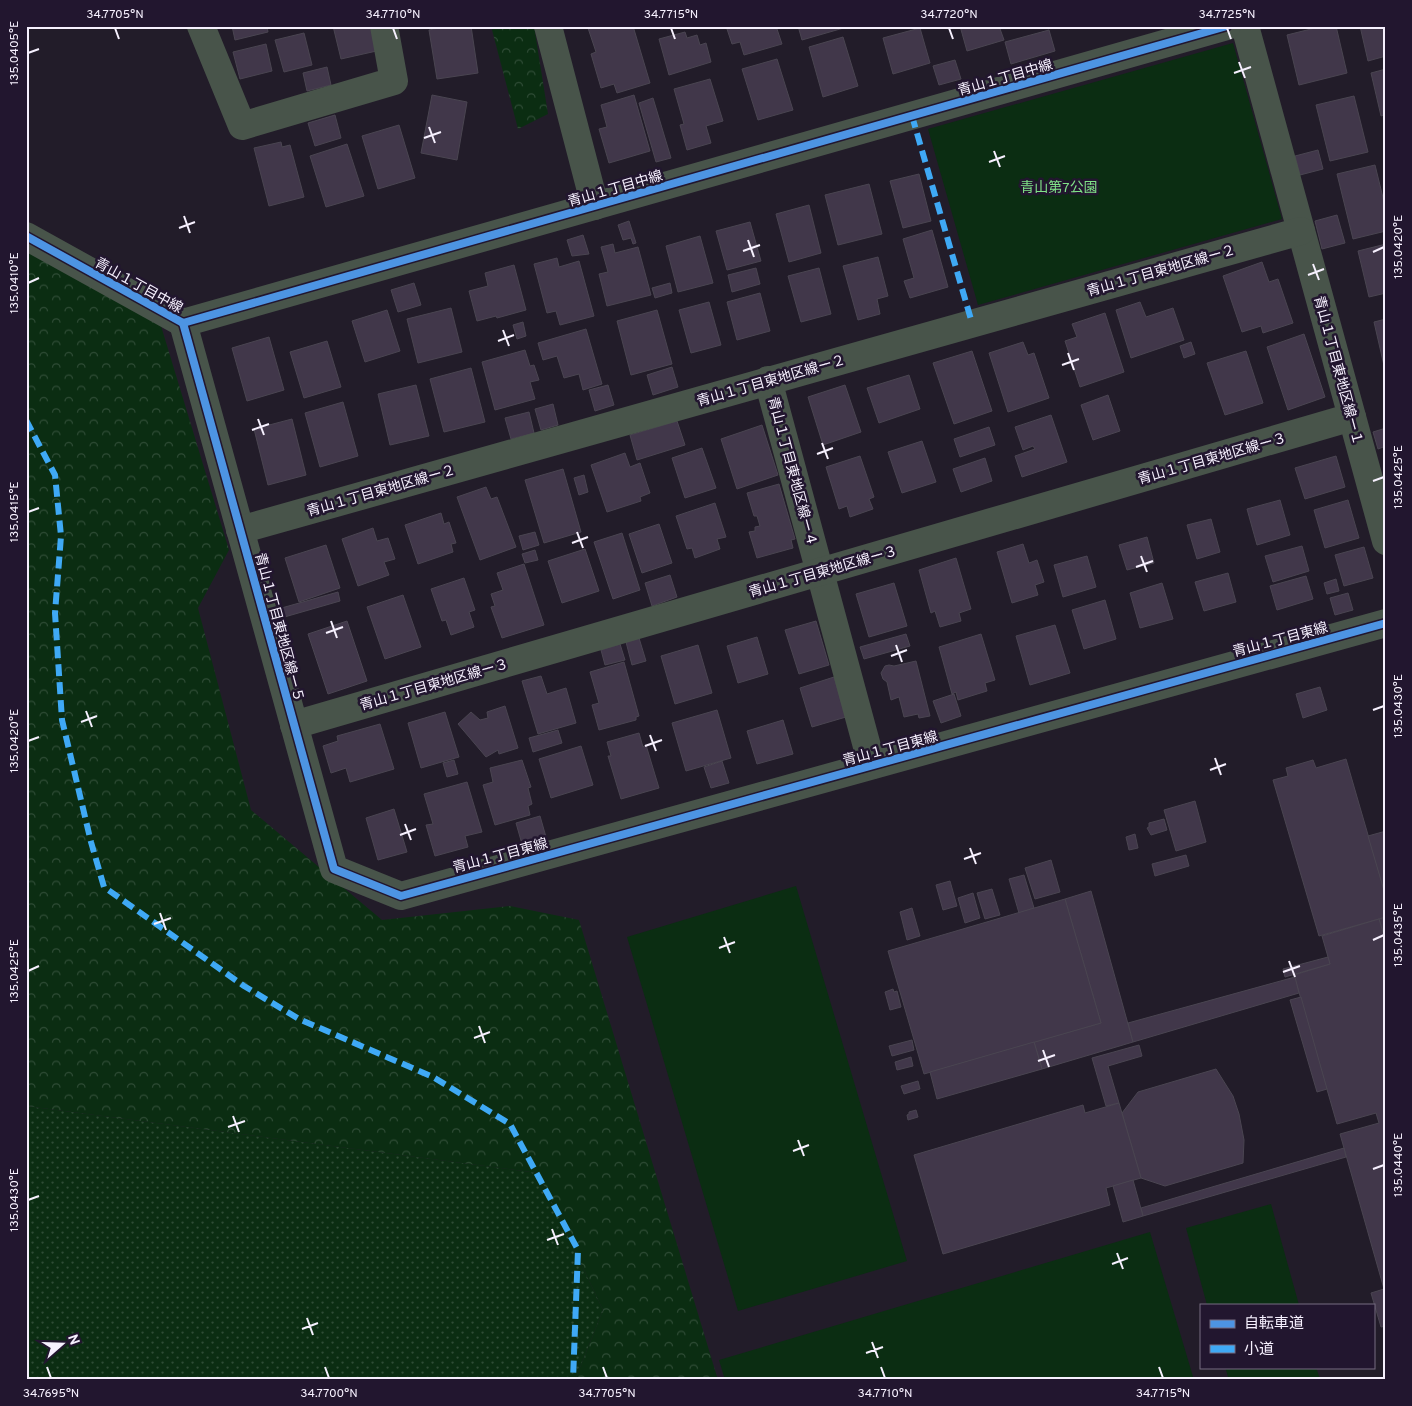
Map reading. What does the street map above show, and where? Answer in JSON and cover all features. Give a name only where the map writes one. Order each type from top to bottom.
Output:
[{"type":"street","points":[[201,26],[242,126],[394,81],[384,26]]},
{"type":"street","points":[[548,26],[596,206]]},
{"type":"street","name":"青山１丁目中線","points":[[26,236],[184,324],[1227,26]]},
{"type":"street","name":"青山１丁目東地区線ー１","points":[[1246,26],[1386,541]]},
{"type":"street","name":"青山１丁目東地区線ー２","points":[[240,530],[1302,231]]},
{"type":"street","name":"青山１丁目東地区線ー５","points":[[184,324],[334,869],[401,896]]},
{"type":"street","name":"青山１丁目東地区線ー４","points":[[768,380],[872,765]]},
{"type":"street","name":"青山１丁目東地区線ー３","points":[[294,724],[1352,417]]},
{"type":"street","name":"青山１丁目東線","points":[[401,896],[1386,623]]},
{"type":"green space","points":[[491,26],[534,26],[548,114],[518,129]]},
{"type":"green space","name":"青山第7公園","points":[[1233,43],[1282,219],[978,305],[928,129]]},
{"type":"green space","points":[[26,246],[158,316],[229,550],[198,608],[251,810],[382,920],[510,906],[579,920],[718,1380],[575,1380],[603,1310],[538,1173],[26,1106]]},
{"type":"green space","points":[[796,886],[907,1261],[738,1311],[627,937]]},
{"type":"green space","points":[[26,1106],[538,1173],[603,1310],[575,1380],[26,1380]]},
{"type":"green space","points":[[1271,1204],[1299,1304],[1207,1304],[1186,1228]]},
{"type":"green space","points":[[1150,1232],[1194,1380],[725,1380],[719,1360]]},
{"type":"green space","points":[[1225,1368],[1316,1368],[1320,1379],[1229,1380]]},
{"type":"building","points":[[232,26],[267,26],[268,32],[235,40]]},
{"type":"building","points":[[333,26],[375,26],[381,50],[341,59]]},
{"type":"building","points":[[449,26],[471,26],[478,73],[437,79],[429,30]]},
{"type":"building","points":[[594,26],[633,26],[650,83],[617,93],[614,84],[601,88],[591,54],[596,52],[588,28]]},
{"type":"building","points":[[726,26],[776,26],[782,44],[744,55],[740,42],[732,44]]},
{"type":"building","points":[[798,26],[847,26],[847,27],[802,40]]},
{"type":"building","points":[[960,26],[999,26],[1004,40],[967,51]]},
{"type":"building","points":[[1323,26],[1336,26],[1347,73],[1299,85],[1287,35]]},
{"type":"building","points":[[1360,26],[1386,26],[1386,56],[1368,61]]},
{"type":"building","points":[[920,28],[930,63],[893,74],[883,38]]},
{"type":"building","points":[[1049,30],[1055,51],[1011,64],[1005,42]]},
{"type":"building","points":[[685,32],[687,38],[697,35],[700,45],[706,43],[711,62],[669,75],[659,39]]},
{"type":"building","points":[[304,33],[312,65],[284,72],[275,40]]},
{"type":"building","points":[[843,37],[858,86],[823,97],[809,47]]},
{"type":"building","points":[[266,44],[272,71],[240,79],[233,52]]},
{"type":"building","points":[[777,59],[793,110],[758,120],[742,69]]},
{"type":"building","points":[[955,60],[961,79],[939,85],[933,66]]},
{"type":"building","points":[[327,67],[331,85],[307,91],[303,73]]},
{"type":"building","points":[[1386,69],[1386,114],[1381,116],[1371,73]]},
{"type":"building","points":[[710,79],[723,121],[706,126],[711,143],[687,150],[680,125],[684,124],[674,89]]},
{"type":"building","points":[[432,95],[467,102],[457,160],[421,153]]},
{"type":"building","points":[[634,95],[650,151],[609,163],[599,129],[607,127],[601,105]]},
{"type":"building","points":[[1354,96],[1368,152],[1330,161],[1316,105]]},
{"type":"building","points":[[653,98],[671,158],[656,162],[639,103]]},
{"type":"building","points":[[335,115],[341,138],[315,146],[308,123]]},
{"type":"building","points":[[399,125],[415,178],[378,189],[362,136]]},
{"type":"building","points":[[281,142],[282,147],[290,145],[304,197],[269,206],[254,148]]},
{"type":"building","points":[[347,144],[364,196],[326,207],[310,156]]},
{"type":"building","points":[[1318,150],[1323,169],[1300,175],[1295,156]]},
{"type":"building","points":[[1375,165],[1386,210],[1386,231],[1353,239],[1337,174]]},
{"type":"building","points":[[919,174],[931,221],[903,228],[890,181]]},
{"type":"building","points":[[869,184],[882,234],[838,245],[825,195]]},
{"type":"building","points":[[809,205],[821,253],[789,262],[776,214]]},
{"type":"building","points":[[1337,215],[1345,243],[1322,249],[1315,221]]},
{"type":"building","points":[[629,221],[636,243],[633,244],[631,238],[623,240],[618,225]]},
{"type":"building","points":[[750,222],[761,261],[727,270],[716,231]]},
{"type":"building","points":[[932,230],[948,287],[910,298],[904,281],[914,278],[903,239]]},
{"type":"building","points":[[583,235],[589,254],[572,256],[567,240]]},
{"type":"building","points":[[700,236],[713,283],[678,292],[666,246]]},
{"type":"building","points":[[613,244],[615,253],[638,247],[651,295],[607,306],[599,274],[608,272],[601,247]]},
{"type":"building","points":[[1386,244],[1386,293],[1369,297],[1358,251]]},
{"type":"building","points":[[878,257],[888,296],[877,299],[880,314],[858,320],[843,266]]},
{"type":"building","points":[[557,258],[559,267],[579,261],[594,316],[560,325],[556,311],[547,313],[534,264]]},
{"type":"building","points":[[1262,262],[1269,282],[1278,279],[1293,323],[1263,333],[1261,326],[1242,332],[1223,276]]},
{"type":"building","points":[[514,265],[526,310],[477,321],[469,291],[488,286],[485,273]]},
{"type":"building","points":[[756,268],[760,284],[732,292],[728,275]]},
{"type":"building","points":[[819,268],[831,314],[801,322],[788,276]]},
{"type":"building","points":[[414,283],[421,305],[398,312],[391,290]]},
{"type":"building","points":[[670,283],[672,293],[655,298],[652,288]]},
{"type":"building","points":[[760,293],[770,331],[737,340],[727,302]]},
{"type":"building","points":[[709,302],[721,345],[691,353],[679,310]]},
{"type":"building","points":[[1140,302],[1146,317],[1173,308],[1184,340],[1131,358],[1116,310]]},
{"type":"building","points":[[451,308],[462,352],[418,363],[407,319]]},
{"type":"building","points":[[387,310],[400,351],[365,362],[352,321]]},
{"type":"building","points":[[657,310],[672,364],[631,375],[617,321]]},
{"type":"building","points":[[1105,313],[1124,372],[1080,387],[1065,341],[1077,337],[1072,324]]},
{"type":"building","points":[[1386,319],[1386,370],[1385,370],[1374,322]]},
{"type":"building","points":[[523,322],[526,336],[517,339],[513,325]]},
{"type":"building","points":[[586,329],[602,384],[583,390],[579,374],[564,378],[557,356],[543,360],[538,343]]},
{"type":"building","points":[[1304,334],[1325,397],[1288,410],[1267,347]]},
{"type":"building","points":[[269,337],[284,390],[247,401],[232,348]]},
{"type":"building","points":[[327,341],[341,387],[304,398],[290,352]]},
{"type":"building","points":[[1023,342],[1028,355],[1034,353],[1049,398],[1008,412],[989,353]]},
{"type":"building","points":[[1191,342],[1195,354],[1184,358],[1180,346]]},
{"type":"building","points":[[525,350],[530,366],[534,365],[539,380],[530,382],[535,399],[495,410],[482,362]]},
{"type":"building","points":[[972,351],[992,411],[954,424],[933,363]]},
{"type":"building","points":[[1246,351],[1263,403],[1225,415],[1207,363]]},
{"type":"building","points":[[672,367],[678,387],[653,395],[647,375]]},
{"type":"building","points":[[471,368],[485,422],[444,432],[430,379]]},
{"type":"building","points":[[909,375],[920,409],[879,423],[867,388]]},
{"type":"building","points":[[416,385],[429,436],[390,445],[378,394]]},
{"type":"building","points":[[608,385],[614,405],[595,411],[589,390]]},
{"type":"building","points":[[845,385],[861,432],[823,445],[808,397]]},
{"type":"building","points":[[1108,395],[1120,431],[1093,440],[1081,405]]},
{"type":"building","points":[[343,402],[358,456],[320,467],[305,413]]},
{"type":"building","points":[[553,404],[558,425],[541,430],[535,409]]},
{"type":"building","points":[[529,412],[534,433],[511,439],[505,418]]},
{"type":"building","points":[[1051,415],[1067,462],[1022,477],[1015,456],[1035,449],[1033,446],[1023,450],[1015,427]]},
{"type":"building","points":[[292,419],[306,475],[268,485],[254,429]]},
{"type":"building","points":[[677,421],[685,445],[637,460],[630,435]]},
{"type":"building","points":[[762,425],[778,475],[737,489],[721,439]]},
{"type":"building","points":[[989,427],[995,445],[960,457],[954,439]]},
{"type":"building","points":[[1386,428],[1386,446],[1378,449],[1373,432]]},
{"type":"building","points":[[922,441],[936,482],[902,493],[888,452]]},
{"type":"building","points":[[702,448],[716,488],[685,498],[672,458]]},
{"type":"building","points":[[625,453],[630,467],[640,463],[650,493],[640,497],[641,501],[607,512],[591,465]]},
{"type":"building","points":[[860,456],[874,497],[869,499],[873,509],[850,517],[847,506],[839,509],[826,467]]},
{"type":"building","points":[[1336,456],[1345,487],[1305,499],[1295,468]]},
{"type":"building","points":[[985,458],[992,481],[961,492],[953,469]]},
{"type":"building","points":[[563,469],[581,532],[544,543],[525,480]]},
{"type":"building","points":[[584,475],[588,492],[579,495],[574,478]]},
{"type":"building","points":[[779,484],[795,539],[791,540],[793,548],[757,558],[749,532],[755,531],[755,527],[760,526],[757,516],[754,516],[747,493]]},
{"type":"building","points":[[486,487],[491,499],[497,497],[516,547],[480,560],[457,497]]},
{"type":"building","points":[[1280,500],[1290,535],[1257,545],[1247,509]]},
{"type":"building","points":[[1348,500],[1359,538],[1325,548],[1314,510]]},
{"type":"building","points":[[715,503],[726,537],[717,539],[720,549],[695,558],[692,548],[687,549],[676,516]]},
{"type":"building","points":[[441,513],[444,524],[449,522],[456,543],[451,544],[453,552],[418,564],[405,525]]},
{"type":"building","points":[[1211,519],[1220,552],[1197,559],[1187,525]]},
{"type":"building","points":[[659,524],[672,563],[642,573],[629,534]]},
{"type":"building","points":[[373,528],[377,541],[388,538],[395,559],[384,562],[389,575],[358,586],[342,539]]},
{"type":"building","points":[[535,532],[539,545],[523,550],[519,536]]},
{"type":"building","points":[[622,533],[640,590],[613,599],[594,542]]},
{"type":"building","points":[[1147,537],[1154,563],[1127,570],[1119,545]]},
{"type":"building","points":[[1023,544],[1029,563],[1037,560],[1044,582],[1035,585],[1038,595],[1012,603],[997,552]]},
{"type":"building","points":[[326,545],[340,588],[299,602],[285,558]]},
{"type":"building","points":[[1302,546],[1309,571],[1273,582],[1265,556]]},
{"type":"building","points":[[1364,547],[1373,578],[1344,586],[1335,555]]},
{"type":"building","points":[[585,549],[599,591],[562,603],[548,561]]},
{"type":"building","points":[[535,550],[538,560],[525,563],[522,554]]},
{"type":"building","points":[[1087,556],[1096,587],[1063,597],[1054,565]]},
{"type":"building","points":[[956,558],[971,609],[959,613],[961,621],[940,627],[935,611],[931,613],[919,570]]},
{"type":"building","points":[[524,564],[544,625],[502,638],[491,607],[495,606],[491,594],[503,590],[497,573]]},
{"type":"building","points":[[1228,573],[1236,602],[1204,611],[1195,582]]},
{"type":"building","points":[[670,575],[677,597],[652,606],[645,583]]},
{"type":"building","points":[[1306,576],[1313,599],[1277,610],[1270,586]]},
{"type":"building","points":[[464,578],[475,610],[469,612],[474,627],[451,635],[446,620],[442,621],[431,589]]},
{"type":"building","points":[[1336,579],[1339,591],[1327,594],[1324,583]]},
{"type":"building","points":[[894,583],[907,626],[869,637],[856,594]]},
{"type":"building","points":[[1162,583],[1173,619],[1140,628],[1130,593]]},
{"type":"building","points":[[338,592],[340,601],[281,618],[278,609]]},
{"type":"building","points":[[1348,593],[1353,610],[1335,615],[1330,598]]},
{"type":"building","points":[[403,595],[421,647],[385,659],[367,607]]},
{"type":"building","points":[[1105,600],[1116,639],[1084,649],[1072,610]]},
{"type":"building","points":[[347,621],[367,681],[328,694],[308,634]]},
{"type":"building","points":[[816,621],[829,665],[799,674],[785,630]]},
{"type":"building","points":[[1055,625],[1070,673],[1030,685],[1016,636]]},
{"type":"building","points":[[906,634],[910,646],[864,659],[860,647]]},
{"type":"building","points":[[981,634],[995,680],[985,683],[987,691],[958,700],[956,692],[952,694],[939,647]]},
{"type":"building","points":[[757,637],[768,674],[738,683],[727,646]]},
{"type":"building","points":[[639,638],[646,661],[632,665],[626,642]]},
{"type":"building","points":[[620,644],[625,660],[605,665],[601,650]]},
{"type":"building","points":[[698,645],[712,693],[675,704],[661,656]]},
{"type":"building","points":[[916,661],[930,716],[919,718],[918,714],[904,717],[899,697],[891,700],[887,682],[883,679],[881,673],[885,666]]},
{"type":"building","points":[[624,662],[639,716],[636,717],[636,720],[599,730],[592,705],[599,703],[590,672]]},
{"type":"building","points":[[541,676],[547,694],[566,688],[576,723],[538,734],[522,681]]},
{"type":"building","points":[[834,677],[846,717],[812,727],[800,688]]},
{"type":"building","points":[[1320,687],[1327,710],[1303,718],[1296,694]]},
{"type":"building","points":[[954,694],[961,716],[941,723],[933,701]]},
{"type":"building","points":[[505,706],[518,748],[499,754],[498,750],[486,757],[458,724],[471,712],[480,720],[488,718],[487,712]]},
{"type":"building","points":[[717,710],[731,758],[686,771],[672,723]]},
{"type":"building","points":[[445,712],[459,757],[421,768],[408,723]]},
{"type":"building","points":[[783,720],[793,754],[757,764],[747,731]]},
{"type":"building","points":[[380,724],[394,769],[350,782],[346,768],[331,773],[323,746],[338,741],[337,736]]},
{"type":"building","points":[[558,730],[562,743],[533,752],[529,738]]},
{"type":"building","points":[[639,733],[643,747],[646,745],[659,788],[621,799],[608,756],[611,756],[607,742]]},
{"type":"building","points":[[581,746],[593,785],[551,798],[539,759]]},
{"type":"building","points":[[1346,759],[1386,897],[1386,917],[1319,936],[1273,780],[1288,776],[1286,768],[1313,760],[1316,768]]},
{"type":"building","points":[[454,760],[458,774],[447,777],[443,763]]},
{"type":"building","points":[[522,760],[531,787],[528,788],[532,804],[528,806],[530,815],[495,825],[483,785],[493,782],[490,768]]},
{"type":"building","points":[[722,761],[729,783],[711,788],[704,767]]},
{"type":"building","points":[[467,782],[482,832],[465,836],[468,847],[435,856],[426,825],[433,824],[424,794]]},
{"type":"building","points":[[1195,801],[1206,842],[1176,851],[1164,810]]},
{"type":"building","points":[[394,809],[407,852],[378,860],[366,818]]},
{"type":"building","points":[[540,816],[546,837],[522,844],[516,823]]},
{"type":"building","points":[[1164,819],[1167,830],[1151,835],[1147,828],[1149,823]]},
{"type":"building","points":[[1386,831],[1386,897],[1368,836]]},
{"type":"building","points":[[1135,834],[1138,848],[1129,850],[1126,837]]},
{"type":"building","points":[[1186,855],[1189,866],[1155,876],[1152,864]]},
{"type":"building","points":[[1051,860],[1060,892],[1035,899],[1025,868]]},
{"type":"building","points":[[1024,875],[1034,908],[1019,913],[1009,879]]},
{"type":"building","points":[[950,881],[957,906],[943,910],[936,885]]},
{"type":"building","points":[[992,889],[1000,915],[985,919],[977,893]]},
{"type":"building","points":[[1091,891],[1133,1042],[1042,1069],[1034,1042],[1101,1023],[1065,899]]},
{"type":"building","points":[[973,893],[980,918],[965,923],[958,898]]},
{"type":"building","points":[[1065,899],[1101,1023],[924,1074],[888,951]]},
{"type":"building","points":[[912,908],[920,936],[907,940],[900,912]]},
{"type":"building","points":[[1386,917],[1386,942],[1379,919]]},
{"type":"building","points":[[1379,919],[1386,942],[1386,1326],[1381,1327],[1371,1293],[1384,1289],[1340,1134],[1379,1123],[1376,1113],[1337,1124],[1294,975],[1330,964],[1322,936]]},
{"type":"building","points":[[1328,957],[1330,964],[1285,977],[1283,969]]},
{"type":"building","points":[[1295,977],[1299,993],[1133,1042],[1128,1023]]},
{"type":"building","points":[[893,989],[894,992],[897,991],[901,1007],[890,1010],[885,992]]},
{"type":"building","points":[[1301,997],[1327,1089],[1317,1092],[1290,1000]]},
{"type":"building","points":[[912,1040],[914,1050],[892,1056],[889,1046]]},
{"type":"building","points":[[1034,1042],[1042,1069],[937,1099],[930,1072]]},
{"type":"building","points":[[1139,1045],[1142,1056],[1108,1066],[1119,1103],[1106,1106],[1092,1058]]},
{"type":"building","points":[[911,1057],[913,1066],[897,1070],[895,1062]]},
{"type":"building","points":[[1216,1069],[1233,1096],[1239,1114],[1244,1140],[1243,1163],[1165,1186],[1141,1178],[1122,1113],[1138,1092]]},
{"type":"building","points":[[918,1081],[920,1089],[904,1094],[901,1086]]},
{"type":"building","points":[[1119,1103],[1141,1178],[1106,1188],[1110,1205],[943,1254],[914,1155],[1083,1105],[1085,1113]]},
{"type":"building","points":[[916,1110],[918,1117],[908,1120],[907,1115],[909,1112]]},
{"type":"building","points":[[1344,1148],[1346,1157],[1143,1216],[1141,1208]]},
{"type":"building","points":[[1133,1180],[1143,1216],[1123,1222],[1113,1186]]},
{"type":"marked path","points":[[912,116],[972,323]]},
{"type":"marked path","points":[[26,420],[55,475],[61,536],[55,613],[62,720],[91,842],[104,887],[244,986],[299,1019],[433,1077],[510,1124],[578,1250],[573,1380]]},
{"type":"cycle path","points":[[26,236],[183,323],[1227,26]]},
{"type":"cycle path","points":[[183,323],[334,869],[401,896],[1386,623]]}]
